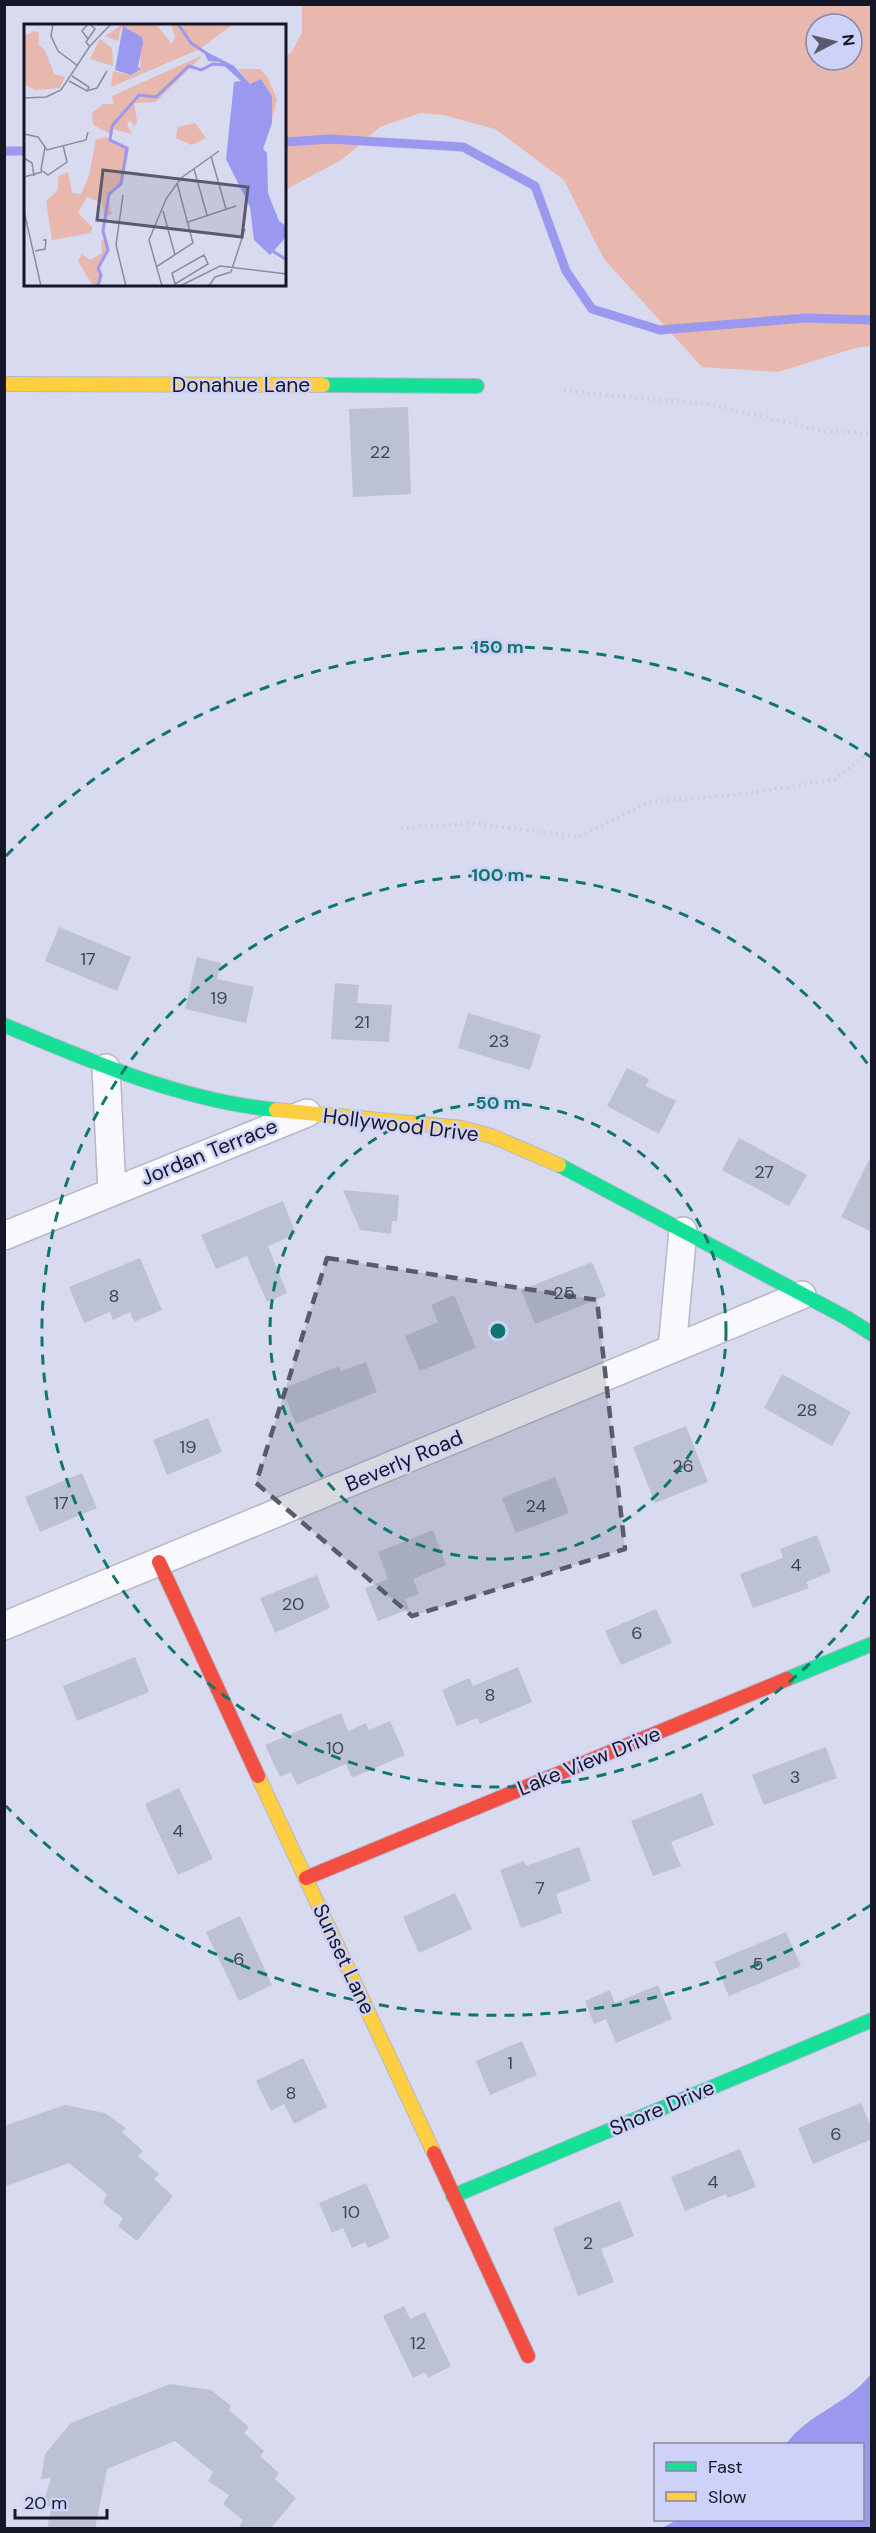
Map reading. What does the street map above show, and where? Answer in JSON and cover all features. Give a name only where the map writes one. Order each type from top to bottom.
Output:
[{"type":"street","name":"Donahue Lane","points":[[4,384],[477,386]]},
{"type":"street","name":"Hollywood Drive","points":[[4,1025],[106,1068],[200,1098],[307,1113],[462,1128],[494,1137],[552,1161],[872,1334]]},
{"type":"street","name":"Jordan Terrace","points":[[106,1068],[112,1192]]},
{"type":"street","name":"Jordan Terrace","points":[[4,1236],[307,1113]]},
{"type":"street","points":[[672,1349],[683,1231]]},
{"type":"street","name":"Beverly Road","points":[[4,1626],[802,1295]]},
{"type":"street","name":"Sunset Lane","points":[[159,1562],[528,2356]]},
{"type":"street","name":"Lake View Drive","points":[[306,1878],[872,1644]]},
{"type":"street","name":"Shore Drive","points":[[453,2196],[872,2020]]},
{"type":"path","points":[[564,391],[709,404],[822,431],[872,433]]},
{"type":"path","points":[[401,828],[473,823],[578,837],[649,802],[745,794],[836,779],[872,749]]},
{"type":"highlighted area","points":[[327,1258],[597,1300],[625,1549],[412,1616],[256,1483]]},
{"type":"shaded area","points":[[302,5],[871,5],[871,346],[855,348],[778,372],[702,367],[604,259],[564,180],[495,129],[443,115],[420,113],[380,127],[343,159],[286,189],[286,55],[291,53],[302,33]]},
{"type":"shaded area","points":[[871,2374],[871,2528],[662,2528],[675,2521],[864,2521],[864,2443],[787,2443],[806,2424],[861,2385]]},
{"type":"building","points":[[408,407],[411,494],[353,497],[349,409]]},
{"type":"building","points":[[59,927],[131,957],[117,991],[45,961]]},
{"type":"building","points":[[197,957],[221,963],[217,979],[254,987],[246,1023],[185,1009]]},
{"type":"building","points":[[335,983],[359,985],[357,1003],[392,1005],[389,1042],[331,1039]]},
{"type":"building","points":[[468,1013],[541,1035],[530,1070],[458,1048]]},
{"type":"building","points":[[627,1068],[649,1079],[646,1086],[676,1101],[659,1134],[607,1106]]},
{"type":"building","points":[[739,1138],[807,1175],[789,1206],[722,1170]]},
{"type":"building","points":[[872,1154],[872,1232],[841,1217]]},
{"type":"building","points":[[343,1190],[399,1195],[397,1221],[392,1221],[391,1234],[360,1230]]},
{"type":"building","points":[[283,1201],[296,1234],[268,1246],[287,1293],[267,1302],[247,1256],[216,1269],[201,1235]]},
{"type":"building","points":[[140,1258],[162,1310],[134,1322],[130,1312],[113,1320],[110,1312],[84,1323],[69,1287]]},
{"type":"building","points":[[592,1262],[606,1296],[535,1324],[521,1290]]},
{"type":"building","points":[[454,1295],[476,1348],[420,1371],[405,1336],[438,1322],[431,1305]]},
{"type":"building","points":[[366,1362],[377,1392],[296,1424],[282,1389],[339,1366],[341,1371]]},
{"type":"building","points":[[782,1374],[851,1412],[832,1446],[764,1408]]},
{"type":"building","points":[[208,1418],[222,1452],[167,1475],[153,1440]]},
{"type":"building","points":[[686,1426],[708,1482],[655,1503],[633,1447]]},
{"type":"building","points":[[82,1473],[97,1508],[40,1532],[25,1497]]},
{"type":"building","points":[[555,1477],[569,1513],[516,1533],[502,1498]]},
{"type":"building","points":[[433,1530],[446,1565],[413,1579],[419,1594],[405,1599],[409,1609],[378,1621],[365,1588],[388,1579],[378,1552]]},
{"type":"building","points":[[817,1535],[831,1572],[806,1582],[809,1588],[753,1608],[740,1574],[783,1558],[780,1549]]},
{"type":"building","points":[[317,1575],[330,1608],[275,1633],[260,1598]]},
{"type":"building","points":[[656,1609],[672,1643],[621,1665],[605,1631]]},
{"type":"building","points":[[135,1657],[149,1692],[77,1721],[63,1686]]},
{"type":"building","points":[[518,1667],[532,1702],[480,1724],[477,1718],[457,1726],[442,1690],[469,1678],[473,1686]]},
{"type":"building","points":[[341,1713],[348,1731],[366,1723],[369,1730],[390,1721],[405,1755],[352,1778],[346,1764],[297,1785],[291,1772],[280,1777],[265,1745]]},
{"type":"building","points":[[826,1747],[837,1778],[764,1805],[752,1775]]},
{"type":"building","points":[[179,1788],[213,1859],[178,1875],[145,1804]]},
{"type":"building","points":[[702,1793],[714,1825],[671,1842],[681,1866],[653,1876],[631,1821]]},
{"type":"building","points":[[579,1847],[591,1881],[556,1894],[562,1913],[521,1928],[500,1870],[524,1861],[526,1866]]},
{"type":"building","points":[[455,1893],[472,1929],[419,1953],[403,1917]]},
{"type":"building","points":[[240,1916],[272,1985],[239,2001],[206,1932]]},
{"type":"building","points":[[786,1932],[801,1966],[729,1996],[714,1962]]},
{"type":"building","points":[[658,1985],[672,2019],[616,2043],[606,2019],[594,2024],[585,2001],[610,1990],[615,2003]]},
{"type":"building","points":[[522,2041],[537,2075],[490,2095],[476,2061]]},
{"type":"building","points":[[303,2058],[327,2107],[294,2124],[284,2104],[271,2111],[256,2081]]},
{"type":"building","points":[[861,2103],[872,2129],[872,2139],[813,2164],[798,2128]]},
{"type":"building","points":[[65,2105],[105,2113],[126,2128],[122,2132],[143,2151],[138,2156],[159,2174],[154,2179],[173,2196],[137,2241],[118,2226],[123,2218],[103,2203],[107,2194],[69,2163],[4,2187],[4,2126]]},
{"type":"building","points":[[740,2149],[756,2187],[728,2198],[726,2194],[685,2211],[671,2177]]},
{"type":"building","points":[[366,2183],[390,2238],[368,2248],[365,2242],[352,2248],[343,2228],[332,2233],[319,2203]]},
{"type":"building","points":[[620,2201],[634,2236],[601,2249],[614,2282],[578,2296],[553,2228]]},
{"type":"building","points":[[404,2306],[410,2319],[425,2312],[451,2366],[428,2378],[425,2372],[413,2378],[383,2316]]},
{"type":"building","points":[[170,2384],[211,2390],[231,2406],[229,2410],[249,2427],[244,2433],[264,2451],[260,2456],[279,2473],[275,2479],[296,2498],[270,2529],[238,2529],[243,2520],[223,2504],[229,2495],[208,2481],[213,2472],[175,2441],[107,2469],[95,2529],[47,2529],[52,2505],[42,2508],[51,2478],[41,2479],[45,2454],[71,2423]]},
{"type":"waterway","points":[[286,142],[330,139],[463,147],[535,186],[566,271],[592,309],[660,330],[806,318],[872,320]]},
{"type":"waterway","points":[[4,151],[24,151]]},
{"type":"traffic: fast","points":[[323,385],[477,386]]},
{"type":"traffic: fast","points":[[4,1025],[137,1078],[205,1098],[276,1110]]},
{"type":"traffic: fast","points":[[559,1165],[847,1318],[872,1334]]},
{"type":"traffic: fast","points":[[787,1679],[872,1644]]},
{"type":"traffic: fast","points":[[453,2196],[872,2020]]},
{"type":"traffic: slow","points":[[4,384],[323,385]]},
{"type":"traffic: slow","points":[[276,1110],[462,1128],[494,1137],[559,1165]]},
{"type":"traffic: slow","points":[[258,1776],[434,2153]]},
{"type":"traffic: jam","points":[[159,1562],[258,1776]]},
{"type":"traffic: jam","points":[[306,1878],[787,1679]]},
{"type":"traffic: jam","points":[[434,2153],[528,2356]]}]
